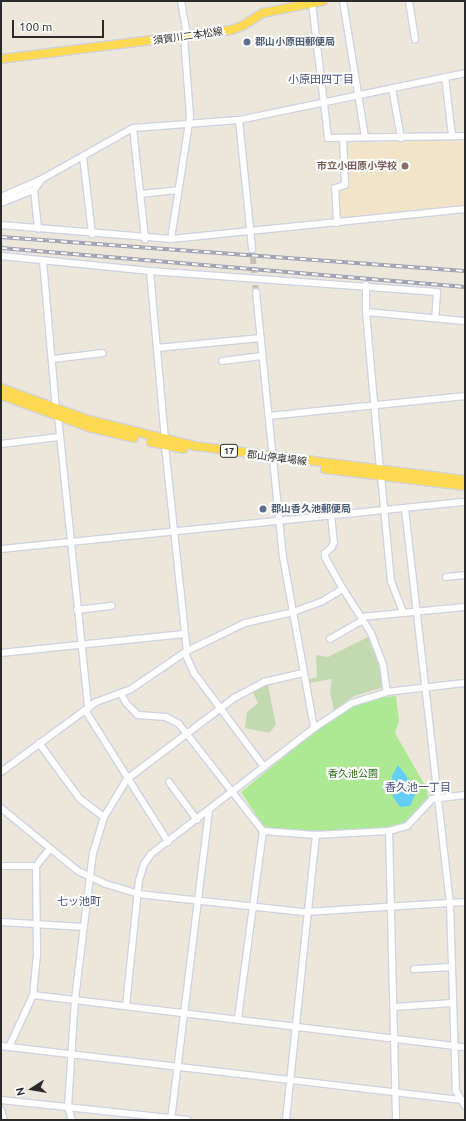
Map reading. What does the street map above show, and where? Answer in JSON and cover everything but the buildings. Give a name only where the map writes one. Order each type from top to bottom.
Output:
[{"type":"main road","name":"須賀川二本松線","points":[[1,59],[231,30],[263,13],[323,1]]},
{"type":"main road","name":"郡山停車場線","points":[[1,388],[88,427],[165,443],[274,460],[380,473],[465,486]]},
{"type":"main road","name":"郡山停車場線","points":[[1,395],[57,413]]},
{"type":"main road","name":"郡山停車場線","points":[[380,473],[465,480]]},
{"type":"street","points":[[171,239],[189,124],[185,36],[181,1]]},
{"type":"street","points":[[343,1],[357,96],[365,137]]},
{"type":"street","points":[[409,1],[415,40]]},
{"type":"street","points":[[312,3],[328,138],[465,136]]},
{"type":"street","points":[[1,197],[42,180],[133,128],[239,120],[465,73]]},
{"type":"street","points":[[445,77],[452,136]]},
{"type":"street","points":[[392,88],[401,138]]},
{"type":"street","points":[[239,120],[252,249]]},
{"type":"street","points":[[133,128],[145,239]]},
{"type":"street","points":[[337,223],[334,188],[345,185],[343,138]]},
{"type":"street","points":[[83,157],[92,234]]},
{"type":"street","points":[[1,203],[34,190],[42,180]]},
{"type":"street","points":[[34,190],[38,229]]},
{"type":"street","points":[[141,194],[178,190]]},
{"type":"street","points":[[1,225],[145,239],[171,239],[465,210]]},
{"type":"street","points":[[1,256],[150,271],[366,285],[437,292],[435,318]]},
{"type":"street","points":[[43,261],[43,277],[53,359],[59,437],[87,709],[127,779],[168,842]]},
{"type":"street","points":[[150,271],[165,443],[186,652],[194,673],[264,767]]},
{"type":"street","points":[[366,285],[366,312],[391,581],[403,612]]},
{"type":"street","points":[[256,292],[279,520],[303,673],[314,728]]},
{"type":"street","points":[[366,312],[465,321]]},
{"type":"street","points":[[157,348],[261,338]]},
{"type":"street","points":[[53,359],[103,353]]},
{"type":"street","points":[[222,360],[262,356]]},
{"type":"street","points":[[268,416],[465,396]]},
{"type":"street","points":[[1,444],[59,437]]},
{"type":"street","points":[[1,549],[174,530],[405,509],[465,502]]},
{"type":"street","points":[[405,509],[428,688],[450,903],[456,1091],[464,1102]]},
{"type":"street","points":[[331,515],[334,542],[332,547],[327,550],[325,556],[342,589],[362,618],[381,657],[387,692]]},
{"type":"street","points":[[446,577],[465,575]]},
{"type":"street","points":[[1,772],[96,702],[131,689],[186,652],[245,623],[293,612],[321,602],[342,589]]},
{"type":"street","points":[[77,610],[112,606]]},
{"type":"street","points":[[330,639],[362,618],[417,610],[465,607]]},
{"type":"street","points":[[1,653],[184,634]]},
{"type":"street","points":[[72,1120],[68,1107],[70,1054],[75,999],[90,877],[95,846],[104,817],[127,779],[220,708],[264,682],[303,673]]},
{"type":"street","points":[[126,1006],[138,894],[144,864],[151,854],[197,820],[314,728],[352,703],[387,692],[465,683]]},
{"type":"street","points":[[121,692],[126,703],[138,715],[171,718],[187,734],[263,831],[238,1019]]},
{"type":"street","points":[[39,743],[80,799],[104,817]]},
{"type":"street","points":[[168,782],[197,820]]},
{"type":"street","points":[[263,831],[316,835],[389,831],[407,826],[432,799],[438,796],[465,795]]},
{"type":"street","points":[[1,808],[50,849],[90,877],[138,894],[199,902],[309,912],[465,902]]},
{"type":"street","points":[[171,1119],[186,1013],[209,810]]},
{"type":"street","points":[[389,831],[390,906],[396,1038],[396,1120]]},
{"type":"street","points":[[286,1120],[316,835]]},
{"type":"street","points":[[9,1047],[33,995],[37,924],[36,866],[50,849]]},
{"type":"street","points":[[1,866],[36,866]]},
{"type":"street","points":[[1,922],[84,927]]},
{"type":"street","points":[[414,969],[452,967]]},
{"type":"street","points":[[33,995],[465,1047]]},
{"type":"street","points":[[394,1007],[453,1003]]},
{"type":"street","points":[[1,1046],[464,1102]]},
{"type":"street","points":[[1,1100],[188,1120]]},
{"type":"street","points":[[1,1110],[4,1120]]},
{"type":"shaded area","name":"市立小田原小学校","points":[[465,138],[465,208],[341,221],[338,219],[338,189],[347,188],[347,140],[376,143]]},
{"type":"green space","points":[[370,636],[384,685],[381,688],[354,696],[334,710],[330,693],[332,679],[309,683],[309,679],[317,677],[316,655],[328,657]]},
{"type":"green space","points":[[268,685],[276,725],[269,733],[245,728],[247,712],[258,703],[252,690]]},
{"type":"green space","name":"香久池公園","points":[[396,696],[399,721],[395,733],[427,789],[428,799],[410,820],[398,827],[322,833],[272,830],[263,825],[241,792],[312,734],[349,708],[366,700]]},
{"type":"water","points":[[398,765],[417,790],[410,806],[400,807],[393,797],[392,776]]},
{"type":"tunnel","points":[[252,249],[256,292]]},
{"type":"railway","points":[[1,237],[465,271]]},
{"type":"railway","points":[[1,248],[465,287]]},
{"type":"place","name":"郡山小原田郵便局","points":[[247,42]]},
{"type":"place","name":"市立小田原小学校","points":[[405,166]]},
{"type":"place","name":"郡山香久池郵便局","points":[[263,509]]},
{"type":"district","name":"小原田四丁目","points":[[321,79]]},
{"type":"district","name":"香久池一丁目","points":[[418,787]]},
{"type":"district","name":"七ッ池町","points":[[79,901]]}]
